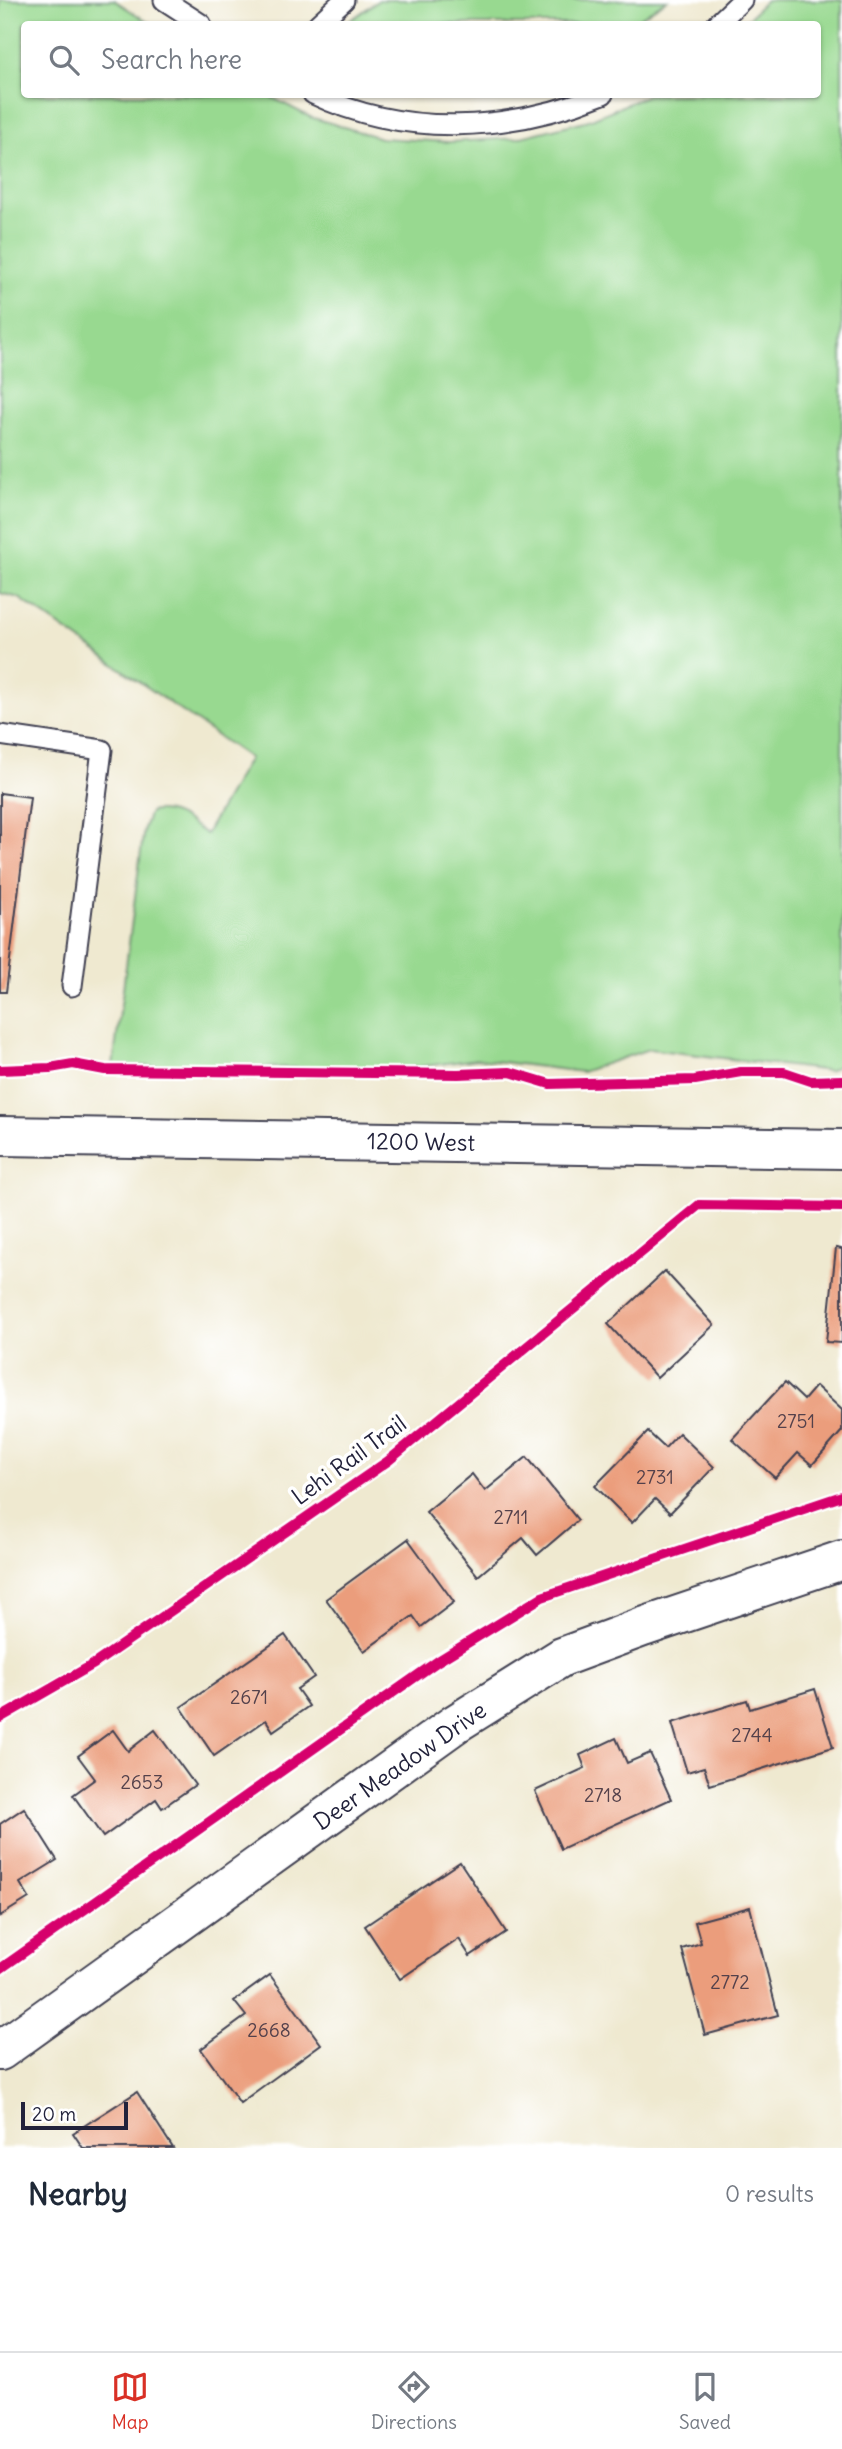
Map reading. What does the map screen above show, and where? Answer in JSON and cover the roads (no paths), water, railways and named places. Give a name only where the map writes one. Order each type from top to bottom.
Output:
[{"type":"street","name":"1200 West","points":[[0,1136],[842,1149]]},
{"type":"street","name":"Deer Meadow Drive","points":[[0,2051],[455,1724],[562,1657],[842,1560]]},
{"type":"lane","points":[[164,0],[196,21]]},
{"type":"lane","points":[[321,21],[344,0]]},
{"type":"lane","points":[[720,21],[742,0]]},
{"type":"lane","points":[[323,98],[390,120],[455,126],[535,117],[591,98]]},
{"type":"lane","points":[[0,735],[102,750],[72,986]]}]
